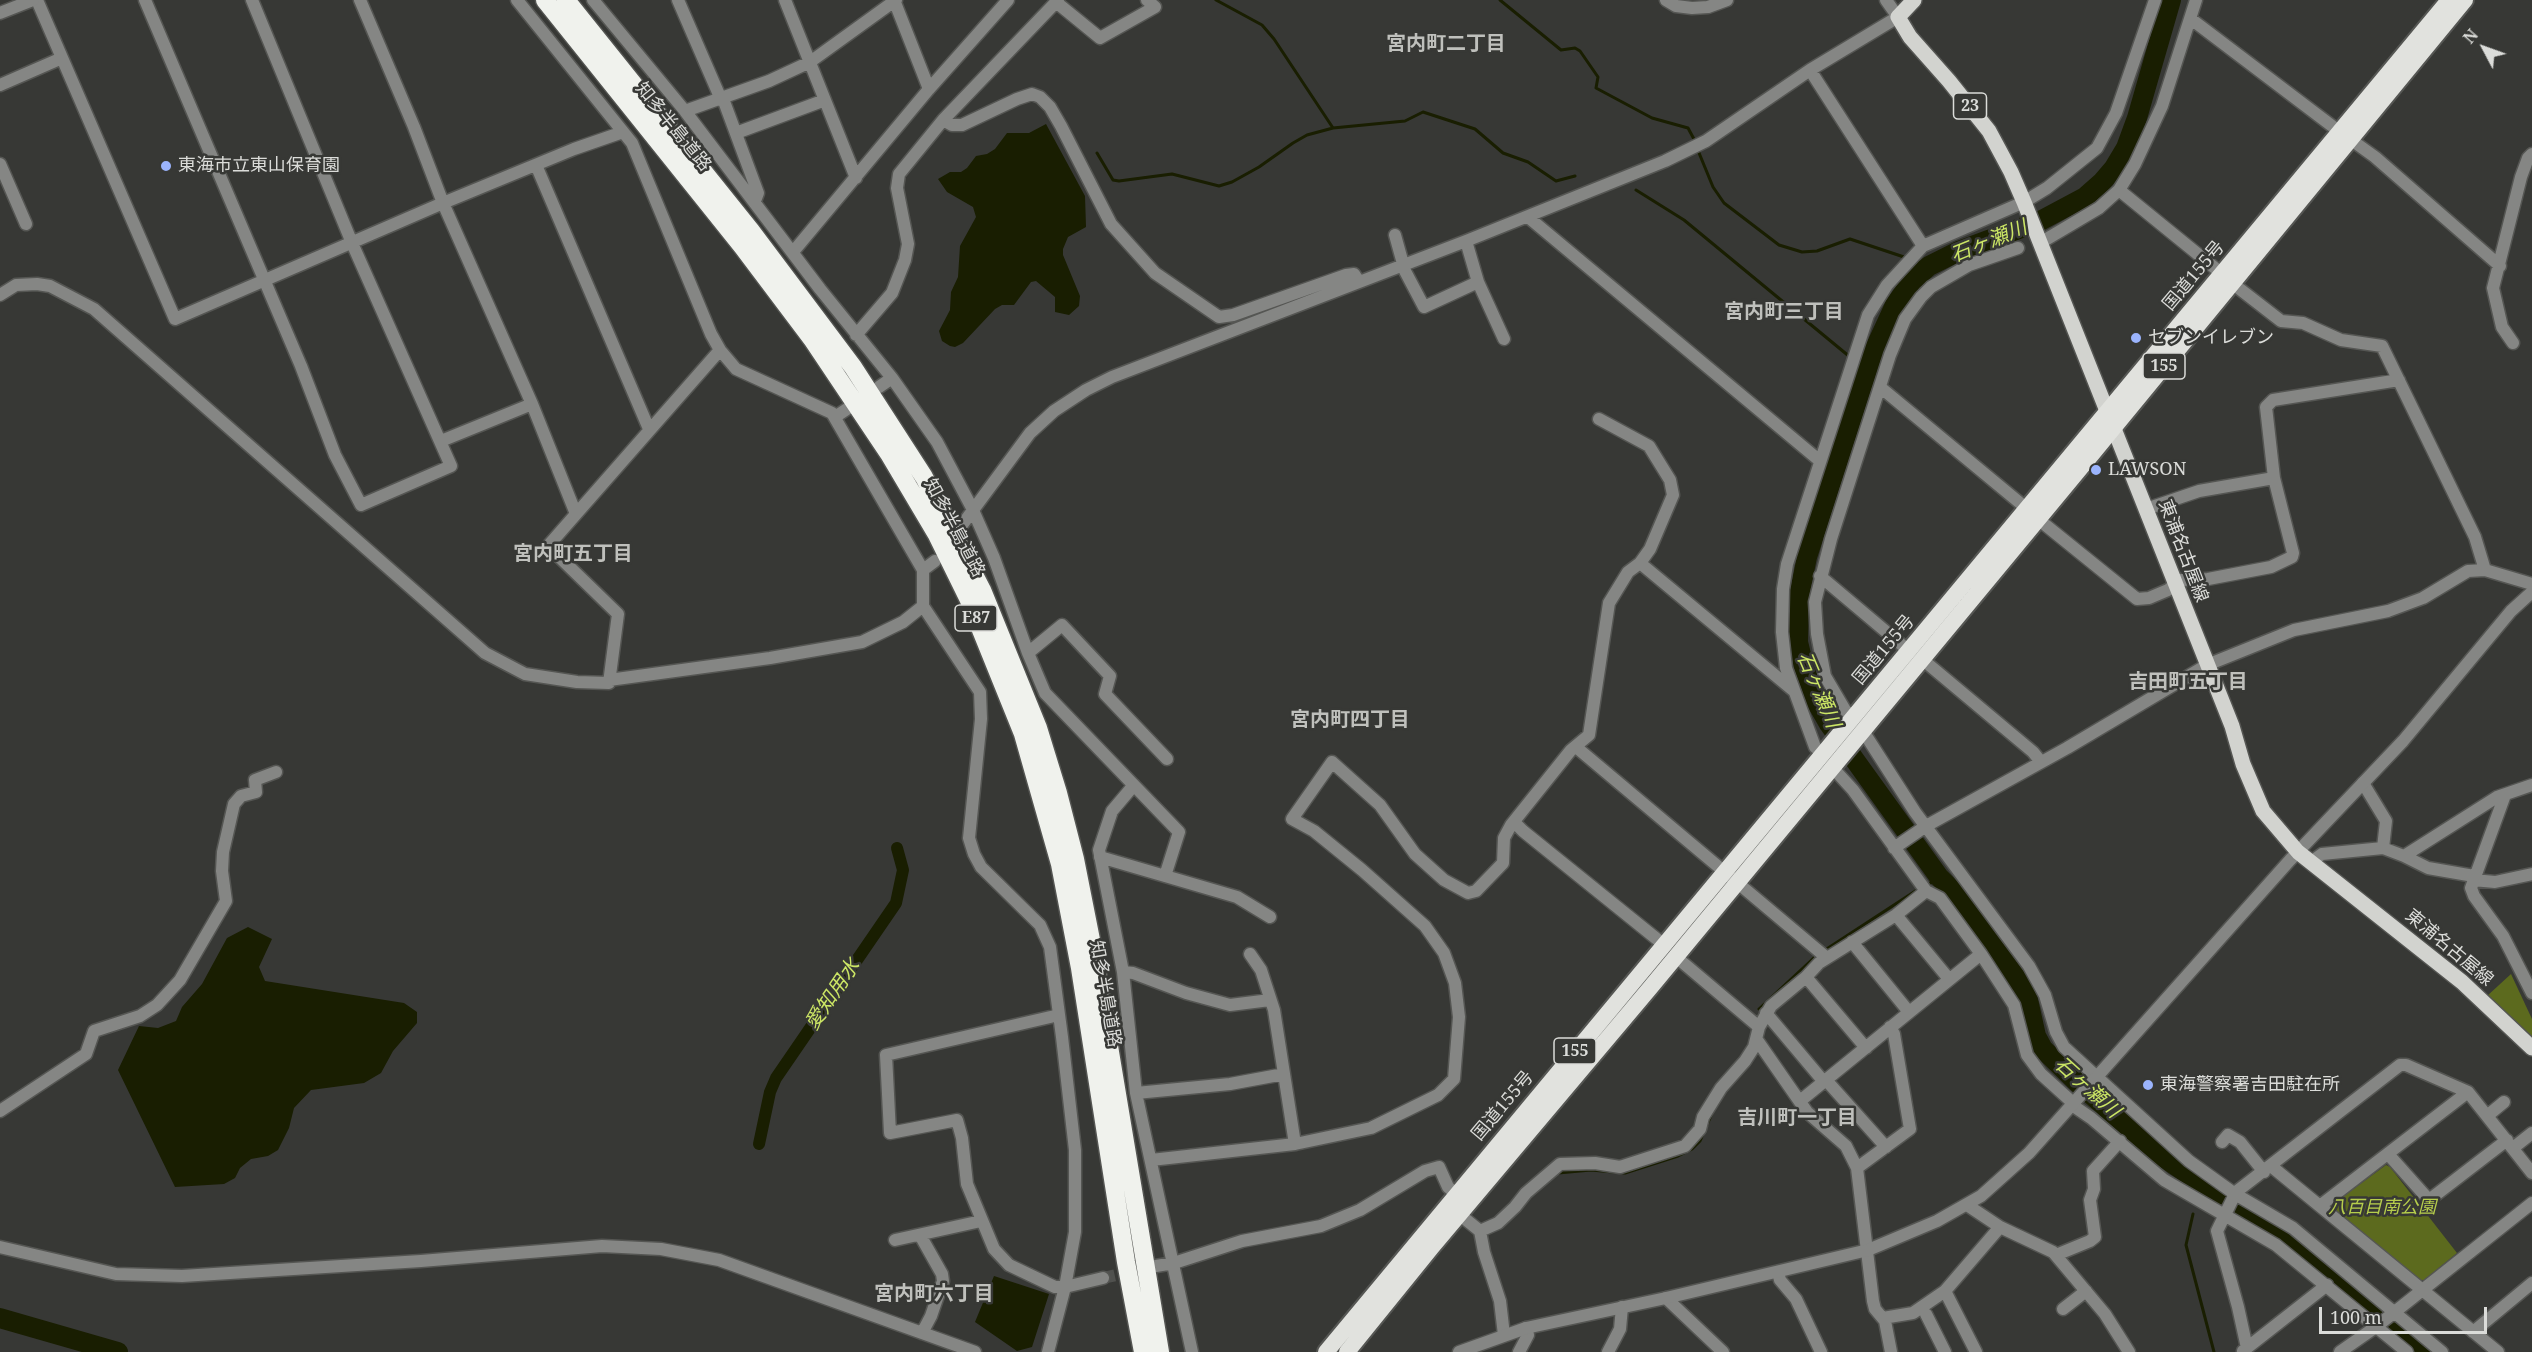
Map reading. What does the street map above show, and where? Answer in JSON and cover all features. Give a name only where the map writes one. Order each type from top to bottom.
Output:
[{"type":"highway","name":"知多半島道路","points":[[545,0],[742,246],[812,339],[889,454],[937,535],[968,598],[1023,734],[1060,864],[1080,968],[1126,1262],[1143,1352]]},
{"type":"highway","name":"知多半島道路","points":[[566,0],[752,231],[853,367],[924,477],[982,590],[1038,728],[1059,793],[1075,859],[1094,950],[1141,1249],[1160,1352]]},
{"type":"highway","name":"国道155号","points":[[1347,1352],[1675,956],[1731,876],[2032,514],[2107,411],[2227,278],[2345,135],[2449,0]]},
{"type":"highway","name":"国道155号","points":[[2345,135],[2465,0]]},
{"type":"highway","name":"国道155号","points":[[2032,514],[2114,428],[2227,278]]},
{"type":"highway","name":"国道155号","points":[[1326,1352],[1663,944],[1731,876]]},
{"type":"main road","points":[[1898,16],[1914,0]]},
{"type":"main road","name":"東浦名古屋線","points":[[1898,16],[1910,37],[1989,131],[2025,204],[2232,726],[2256,799],[2271,822],[2298,852],[2463,982],[2532,1048]]},
{"type":"street","points":[[0,12],[35,0],[175,319],[443,203],[574,149],[623,132]]},
{"type":"street","points":[[146,0],[301,366],[336,455],[361,506],[451,466],[352,243],[252,0]]},
{"type":"street","points":[[360,0],[414,127],[443,203],[532,404],[576,514]]},
{"type":"street","points":[[517,0],[632,143],[711,334],[720,350],[736,369],[832,413],[835,417],[923,570],[923,606],[980,692],[981,719],[969,838],[981,867],[1040,924],[1050,947],[1075,1150],[1075,1233],[1065,1287],[1048,1352]]},
{"type":"street","points":[[593,0],[685,111],[892,378],[937,442],[972,508],[994,558],[1045,693],[1179,832],[1165,876]]},
{"type":"street","points":[[678,0],[736,133],[758,193],[755,201]]},
{"type":"street","points":[[785,0],[856,178]]},
{"type":"street","points":[[685,111],[769,81],[810,62],[895,0],[929,89]]},
{"type":"street","points":[[856,334],[892,293],[905,260],[908,244],[897,188],[899,174],[944,120],[1057,1],[1100,38],[1155,7],[1147,0]]},
{"type":"street","points":[[1666,0],[1676,6],[1692,8],[1708,7],[1728,0]]},
{"type":"street","points":[[962,525],[972,508],[1030,433],[1054,411],[1086,390],[1112,377],[1528,217],[1665,161],[1706,141],[1810,70],[1898,16],[1886,0]]},
{"type":"street","points":[[2155,0],[2116,113],[2097,148],[2025,204],[1923,246],[1887,285],[1868,315],[1788,564],[1783,589],[1783,649],[1794,691],[1815,747],[1829,759],[1853,790],[1926,891],[1940,898],[1981,954],[2014,1005],[2027,1055],[2041,1074],[2073,1104],[2164,1180],[2276,1245],[2407,1352]]},
{"type":"street","points":[[2040,241],[2099,208],[2120,190],[2162,106],[2196,0]]},
{"type":"street","points":[[793,252],[1001,3]]},
{"type":"street","points":[[2191,19],[2375,157],[2500,266]]},
{"type":"street","points":[[0,85],[62,58]]},
{"type":"street","points":[[1810,70],[1923,246]]},
{"type":"street","points":[[944,120],[952,125],[962,125],[1017,99],[1032,94],[1040,97],[1050,107],[1061,126],[1111,224],[1155,273],[1219,317],[1233,315],[1346,276],[1354,274],[1359,282]]},
{"type":"street","points":[[736,133],[825,100]]},
{"type":"street","points":[[2513,343],[2502,327],[2493,288],[2521,177],[2528,158],[2532,154]]},
{"type":"street","points":[[0,164],[26,224]]},
{"type":"street","points":[[536,165],[649,429]]},
{"type":"street","points":[[2120,190],[2281,321],[2303,323],[2341,340],[2382,346],[2475,537],[2485,570]]},
{"type":"street","points":[[1528,217],[1820,461]]},
{"type":"street","points":[[1395,235],[1403,265],[1424,307],[1478,282]]},
{"type":"street","points":[[1466,241],[1478,282],[1504,339]]},
{"type":"street","points":[[2018,248],[1954,272],[1936,283],[1921,297],[1902,325],[1820,576],[1815,612],[1820,660],[1825,676],[1845,710],[1926,826],[2037,979],[2064,1047],[2168,1144],[2235,1194],[2293,1228],[2442,1352]]},
{"type":"street","points":[[0,295],[16,285],[37,284],[50,286],[94,309],[495,660],[525,674],[577,682],[609,683],[609,680],[770,658],[862,642],[903,622],[923,606]]},
{"type":"street","points":[[609,680],[618,615],[548,546],[720,350]]},
{"type":"street","points":[[879,387],[892,378]]},
{"type":"street","points":[[1880,387],[2137,599],[2149,598],[2175,585],[2180,580],[2208,579],[2271,567],[2292,557],[2294,553],[2274,478],[2266,407],[2272,400],[2399,380]]},
{"type":"street","points":[[441,441],[532,404]]},
{"type":"street","points":[[835,417],[847,409]]},
{"type":"street","points":[[1151,1160],[1295,1144],[1371,1128],[1438,1095],[1454,1079],[1460,1023],[1455,983],[1444,953],[1425,926],[1362,870],[1314,831],[1293,819],[1332,762],[1388,814],[1415,854],[1444,880],[1468,893],[1476,891],[1503,863],[1504,838],[1514,822],[1571,750],[1589,735],[1592,729],[1609,603],[1628,572],[1640,563],[1660,529],[1673,488],[1663,466],[1649,446],[1599,419]]},
{"type":"street","points":[[2146,509],[2199,491],[2274,478]]},
{"type":"street","points":[[923,570],[935,561]]},
{"type":"street","points":[[1640,563],[1794,691]]},
{"type":"street","points":[[1894,848],[1926,826],[2207,665],[2294,630],[2388,611],[2423,598],[2468,571],[2485,570],[2532,584]]},
{"type":"street","points":[[1820,576],[2033,752],[2041,762]]},
{"type":"street","points":[[1460,1352],[1526,1328],[1666,1298],[1868,1250],[1910,1233],[1967,1205],[2012,1169],[2097,1078],[2298,852],[2448,689],[2511,611],[2532,592]]},
{"type":"street","points":[[1028,653],[1062,625],[1110,675],[1104,689],[1105,694],[1167,759]]},
{"type":"street","points":[[1576,747],[1827,958]]},
{"type":"street","points":[[0,1111],[86,1054],[94,1032],[140,1016],[157,1005],[180,980],[226,901],[222,871],[223,852],[234,804],[241,796],[256,792],[255,780],[276,772]]},
{"type":"street","points":[[2363,783],[2386,821],[2383,848]]},
{"type":"street","points":[[1134,785],[1112,811],[1099,850],[1122,972],[1136,1093],[1192,1352]]},
{"type":"street","points":[[2404,856],[2505,795],[2532,785]]},
{"type":"street","points":[[2505,795],[2471,888],[2474,896],[2503,936],[2532,993]]},
{"type":"street","points":[[1514,822],[1522,831],[1663,944]]},
{"type":"street","points":[[2311,862],[2322,854],[2383,848],[2428,868],[2495,882],[2531,875]]},
{"type":"street","points":[[1100,857],[1237,897],[1269,916]]},
{"type":"street","points":[[1480,1231],[1498,1223],[1526,1193],[1560,1164],[1595,1163],[1620,1167],[1685,1146],[1700,1129],[1703,1117],[1721,1088],[1745,1061],[1766,1013],[1827,958],[1896,915],[1926,891]]},
{"type":"street","points":[[1896,915],[1949,979]]},
{"type":"street","points":[[1852,942],[1909,1012]]},
{"type":"street","points":[[1250,954],[1261,970],[1270,1000],[1295,1144]]},
{"type":"street","points":[[1800,1101],[1981,954]]},
{"type":"street","points":[[1675,956],[1758,1033],[1808,1112],[1846,1146],[1857,1168],[1873,1301],[1875,1309],[1883,1318],[1891,1352]]},
{"type":"street","points":[[1122,972],[1132,973],[1186,993],[1230,1005],[1270,1000]]},
{"type":"street","points":[[1806,978],[1866,1048]]},
{"type":"street","points":[[1766,1013],[1886,1147]]},
{"type":"street","points":[[1059,1015],[886,1055],[890,1133],[957,1120],[962,1138],[968,1184],[994,1249],[1009,1265],[1054,1287],[1065,1287],[1104,1278]]},
{"type":"street","points":[[1857,1168],[1910,1130],[1894,1034],[1890,1027]]},
{"type":"street","points":[[2327,1285],[2244,1350],[2217,1231],[2235,1194],[2400,1065],[2406,1065],[2468,1092],[2532,1173]]},
{"type":"street","points":[[1136,1093],[1230,1084],[1284,1074]]},
{"type":"street","points":[[2321,1205],[2468,1092]]},
{"type":"street","points":[[2487,1116],[2504,1102]]},
{"type":"street","points":[[2388,1154],[2429,1200],[2510,1144],[2532,1133]]},
{"type":"street","points":[[2222,1142],[2228,1135],[2240,1142],[2268,1169],[2321,1205],[2498,1352]]},
{"type":"street","points":[[2056,1255],[2095,1237],[2090,1200],[2094,1189],[2093,1171],[2120,1141]]},
{"type":"street","points":[[1156,1266],[1174,1263],[1242,1241],[1321,1226],[1360,1210],[1425,1171],[1439,1167],[1448,1187],[1456,1194]]},
{"type":"street","points":[[2340,1352],[2377,1326],[2532,1203]]},
{"type":"street","points":[[1967,1205],[2000,1227],[2053,1252],[2105,1314],[2129,1352]]},
{"type":"street","points":[[1459,1214],[1480,1231],[1484,1252],[1500,1301],[1504,1335]]},
{"type":"street","points":[[895,1240],[981,1221]]},
{"type":"street","points":[[1883,1318],[1919,1310],[1945,1291],[2000,1227]]},
{"type":"street","points":[[920,1235],[942,1274],[943,1281],[931,1316],[922,1333]]},
{"type":"street","points":[[0,1247],[116,1274],[182,1276],[421,1261],[602,1246],[661,1249],[719,1260],[975,1352]]},
{"type":"street","points":[[1778,1272],[1780,1280],[1796,1299],[1821,1352]]},
{"type":"street","points":[[2474,1332],[2532,1283]]},
{"type":"street","points":[[1945,1291],[1976,1352]]},
{"type":"street","points":[[2063,1310],[2086,1291]]},
{"type":"street","points":[[1666,1298],[1723,1352]]},
{"type":"street","points":[[1608,1352],[1620,1329],[1622,1307]]},
{"type":"street","points":[[1926,1314],[1945,1352]]},
{"type":"street","points":[[1519,1352],[1528,1335],[1526,1328]]},
{"type":"green space","points":[[2511,974],[2532,1019],[2532,1042],[2487,996]]},
{"type":"green space","name":"八百目南公園","points":[[2386,1165],[2390,1167],[2457,1253],[2424,1280],[2419,1280],[2334,1210],[2333,1204]]},
{"type":"shaded area","points":[[1046,124],[1085,196],[1086,227],[1068,237],[1063,249],[1063,255],[1080,296],[1079,306],[1069,315],[1055,312],[1055,297],[1036,281],[1031,282],[1014,305],[1002,305],[995,309],[963,343],[955,347],[950,346],[942,341],[939,331],[950,310],[951,292],[958,277],[960,246],[976,217],[973,207],[947,192],[938,179],[950,172],[961,172],[967,168],[976,156],[987,154],[995,149],[1007,133],[1029,133]]},
{"type":"shaded area","points":[[248,927],[272,939],[259,967],[265,981],[404,1003],[417,1012],[417,1023],[393,1051],[381,1073],[364,1083],[311,1090],[294,1108],[289,1128],[278,1150],[268,1156],[251,1159],[240,1168],[235,1178],[224,1184],[175,1187],[118,1070],[139,1026],[158,1028],[176,1021],[182,1007],[202,984],[227,938]]},
{"type":"shaded area","points":[[994,1276],[1049,1294],[1032,1347],[1017,1351],[975,1322]]},
{"type":"waterway","points":[[1216,0],[1262,25],[1274,39],[1333,128]]},
{"type":"waterway","points":[[1500,0],[1561,50],[1575,48],[1580,51],[1598,77],[1596,88],[1652,118],[1688,128],[1695,141]]},
{"type":"waterway","name":"石ヶ瀬川","points":[[2171,0],[2126,148],[2102,182],[2085,197],[2040,221],[1959,251],[1929,266],[1912,281],[1895,305],[1872,355],[1807,557],[1799,596],[1798,642],[1817,703],[1829,724],[1939,877],[1951,889],[2020,983],[2028,1000],[2036,1036],[2043,1049],[2079,1084],[2163,1157],[2226,1200],[2288,1236],[2428,1352]]},
{"type":"waterway","points":[[1097,153],[1113,180],[1172,174],[1219,186],[1232,182],[1259,167],[1307,135],[1333,128],[1405,121],[1423,112],[1475,129],[1503,153],[1528,162],[1556,181],[1575,176]]},
{"type":"waterway","points":[[1697,148],[1713,187],[1724,203],[1779,245],[1802,252],[1817,251],[1850,239],[1907,258]]},
{"type":"waterway","points":[[1636,190],[1684,220],[1850,357]]},
{"type":"waterway","points":[[1914,260],[1929,266]]},
{"type":"waterway","points":[[1856,360],[1869,366]]},
{"type":"waterway","name":"愛知用水","points":[[759,1144],[770,1092],[776,1078],[896,903],[903,870],[897,848]]},
{"type":"waterway","points":[[1926,886],[1939,877]]},
{"type":"waterway","points":[[1822,952],[1920,888]]},
{"type":"waterway","points":[[1759,1009],[1817,955]]},
{"type":"waterway","points":[[1558,1173],[1591,1170],[1625,1173],[1678,1156],[1692,1149],[1700,1141],[1713,1111]]},
{"type":"waterway","points":[[2201,1194],[2204,1185]]},
{"type":"waterway","points":[[2193,1214],[2186,1245],[2214,1352]]},
{"type":"waterway","points":[[0,1318],[118,1352]]},
{"type":"tunnel","points":[[1103,1278],[1135,1271]]},
{"type":"place","name":"東海市立東山保育園","points":[[166,166]]},
{"type":"place","name":"セブンイレブン","points":[[2136,338]]},
{"type":"place","name":"LAWSON","points":[[2096,470]]},
{"type":"place","name":"東海警察署吉田駐在所","points":[[2148,1085]]},
{"type":"district","name":"宮内町二丁目","points":[[1446,44]]},
{"type":"district","name":"宮内町三丁目","points":[[1784,312]]},
{"type":"district","name":"宮内町五丁目","points":[[573,554]]},
{"type":"district","name":"吉田町五丁目","points":[[2188,682]]},
{"type":"district","name":"宮内町四丁目","points":[[1350,720]]},
{"type":"district","name":"吉川町一丁目","points":[[1797,1118]]},
{"type":"district","name":"宮内町六丁目","points":[[934,1294]]}]
